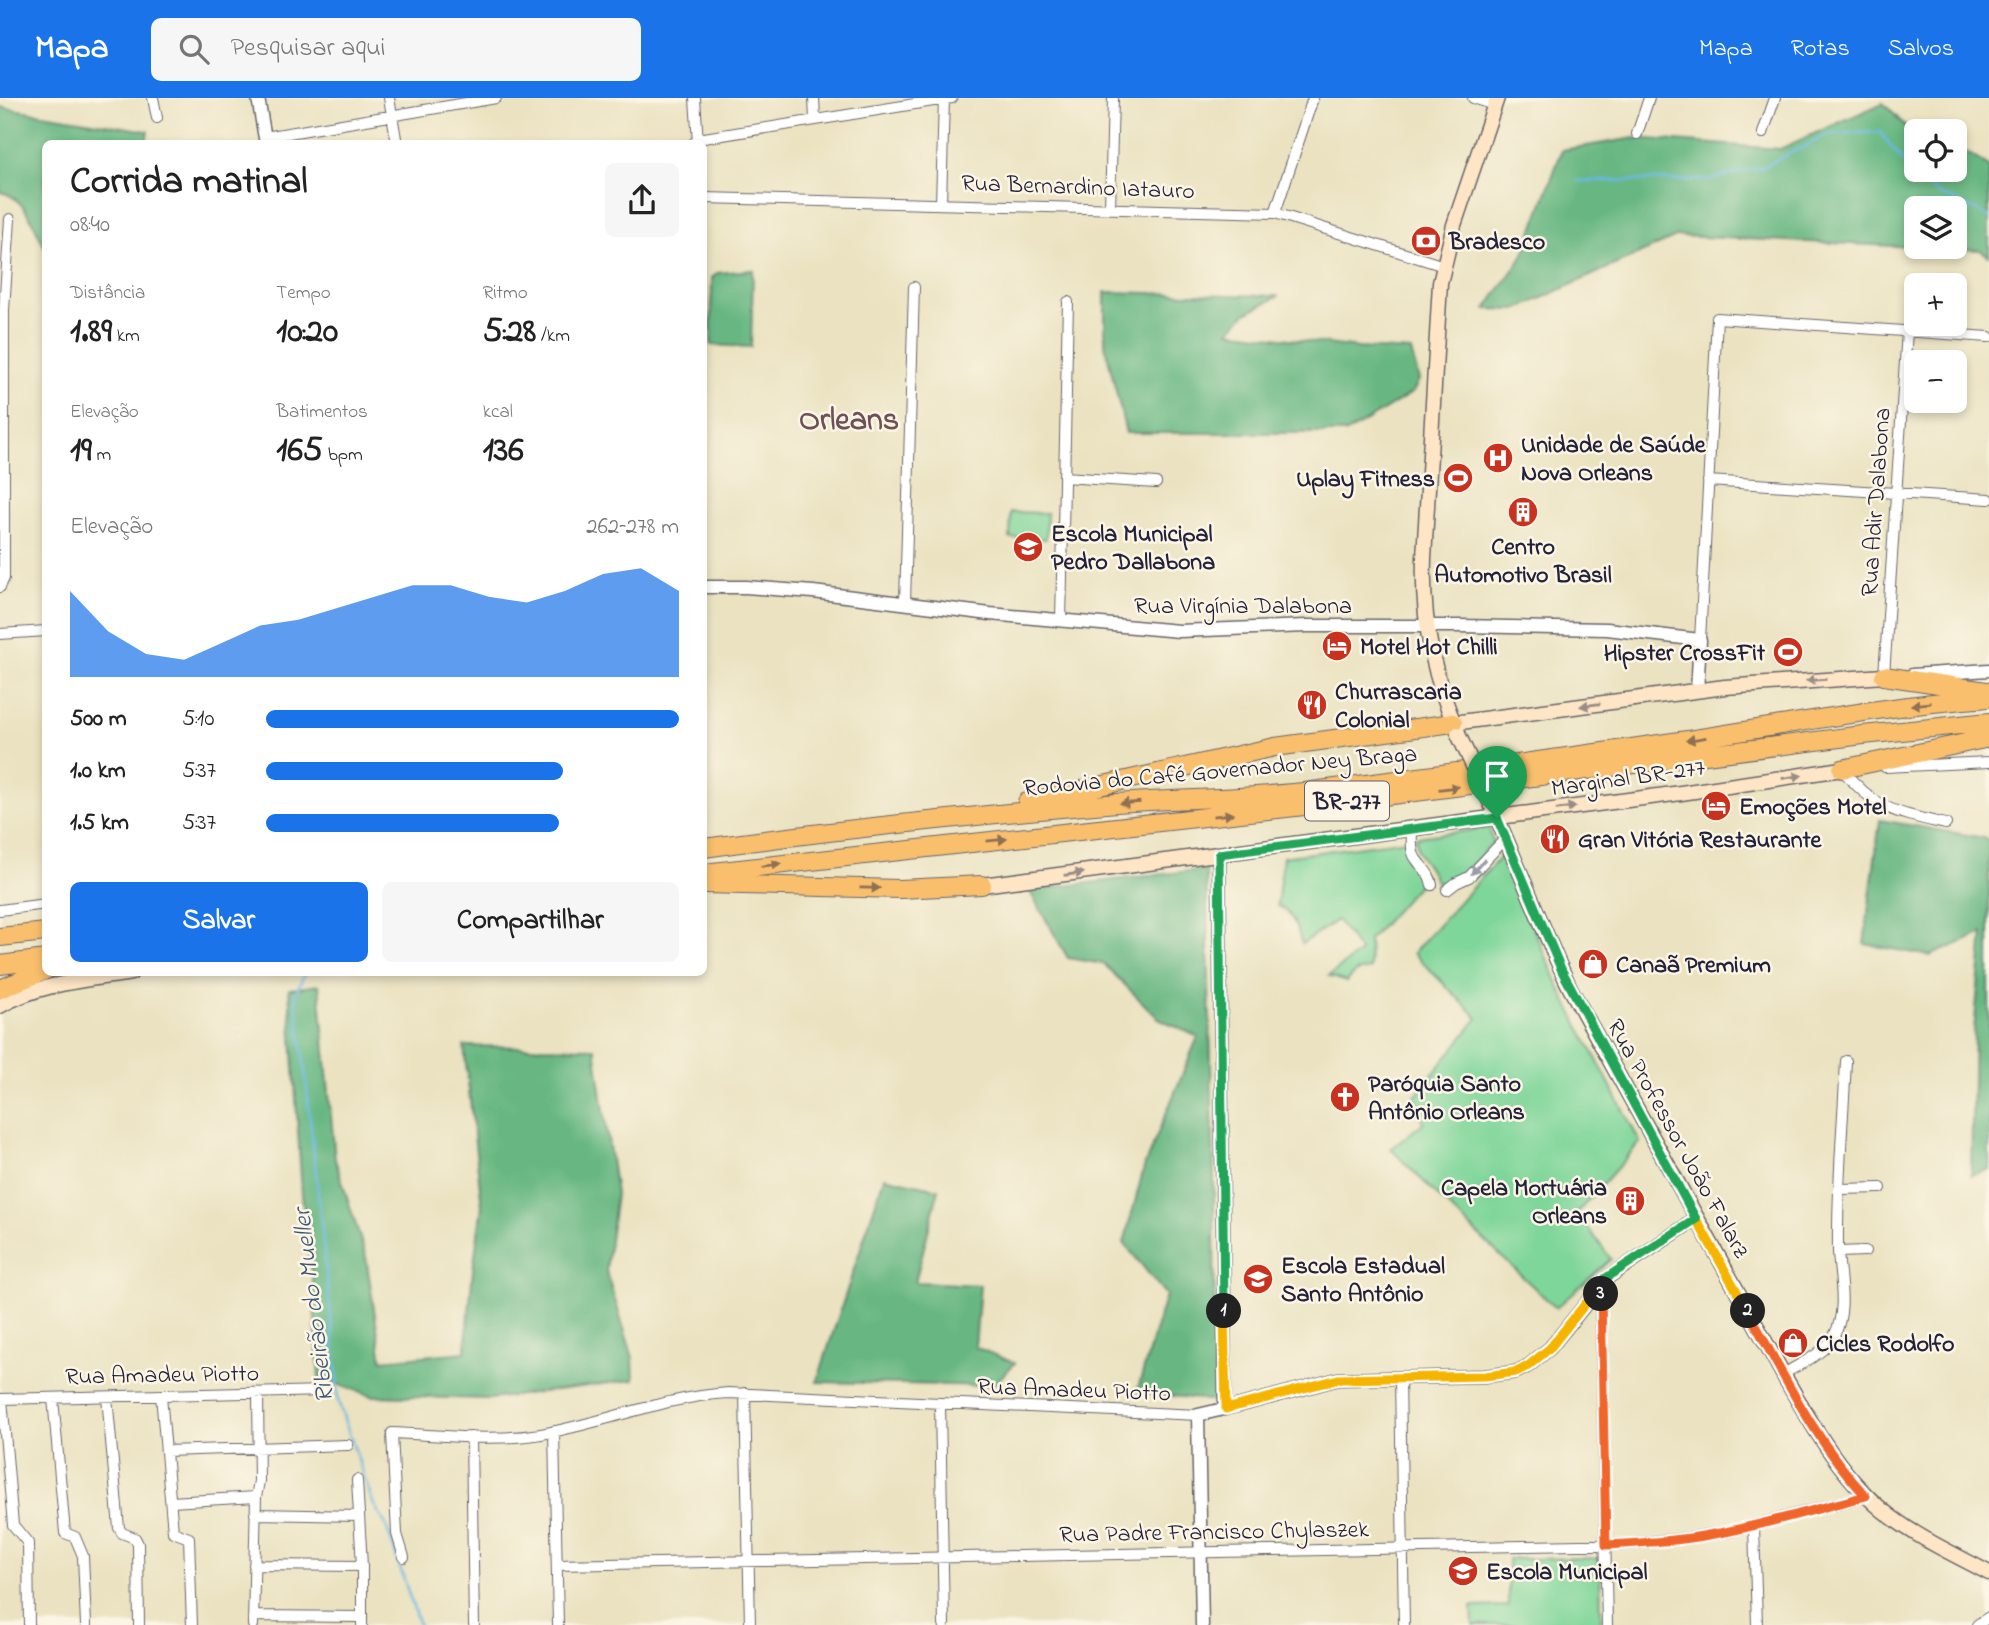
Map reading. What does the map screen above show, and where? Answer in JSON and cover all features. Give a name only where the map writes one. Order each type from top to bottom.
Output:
[{"type":"highway","points":[[1884,676],[1989,692]]},
{"type":"highway","name":"Rodovia do Café Governador Ney Braga","points":[[707,848],[956,818],[1118,803],[1308,791],[1679,741],[1902,706],[1989,698]]},
{"type":"highway","points":[[956,818],[1265,749],[1456,728]]},
{"type":"highway","name":"Rodovia do Café Governador Ney Braga","points":[[707,873],[1313,805],[1863,735],[1988,735]]},
{"type":"highway","points":[[1842,769],[1988,735]]},
{"type":"highway","points":[[707,884],[900,888],[982,886]]},
{"type":"highway","points":[[0,937],[42,932]]},
{"type":"highway","points":[[0,965],[42,960]]},
{"type":"highway","points":[[0,989],[42,972]]},
{"type":"main road","name":"Rua Professor João Falarz","points":[[1496,102],[1454,225],[1438,303],[1423,595],[1436,671],[1456,728],[1562,971],[1696,1219],[1818,1432],[1866,1496],[1900,1523],[1989,1573]]},
{"type":"main road","points":[[1456,728],[1697,691],[1884,676]]},
{"type":"main road","name":"Marginal BR-277","points":[[982,886],[1412,829],[1494,812],[1842,769]]},
{"type":"main road","points":[[0,1006],[45,987],[113,976]]},
{"type":"street","points":[[153,98],[157,118]]},
{"type":"street","points":[[258,98],[265,140],[496,98]]},
{"type":"street","points":[[389,98],[396,140]]},
{"type":"street","points":[[695,98],[696,140]]},
{"type":"street","points":[[814,98],[815,120]]},
{"type":"street","points":[[707,140],[946,98],[941,204]]},
{"type":"street","points":[[1110,208],[1113,98]]},
{"type":"street","points":[[1275,213],[1313,98]]},
{"type":"street","points":[[1473,98],[1496,102]]},
{"type":"street","points":[[1637,134],[1649,98]]},
{"type":"street","points":[[1763,133],[1775,98]]},
{"type":"street","name":"Rua Bernardino Iatauro","points":[[707,198],[1275,213],[1444,266]]},
{"type":"street","points":[[0,587],[4,578],[2,348],[10,219]]},
{"type":"street","points":[[905,603],[914,288]]},
{"type":"street","points":[[1061,621],[1068,302]]},
{"type":"street","points":[[1697,691],[1717,318],[1904,331]]},
{"type":"street","points":[[1967,335],[1989,337]]},
{"type":"street","name":"Rua Adir Dalabona","points":[[1884,676],[1907,336]]},
{"type":"street","points":[[1064,477],[1156,483]]},
{"type":"street","points":[[1708,481],[1989,499]]},
{"type":"street","name":"Rua Virgínia Dalabona","points":[[707,587],[773,589],[1061,621],[1188,631],[1427,625],[1607,629],[1700,640]]},
{"type":"street","points":[[0,634],[42,631]]},
{"type":"street","points":[[1884,676],[1989,670]]},
{"type":"street","name":"Marginal BR-277","points":[[1842,769],[1989,762]]},
{"type":"street","points":[[1842,769],[1855,785],[1878,804],[1946,824]]},
{"type":"street","points":[[1412,829],[1414,856],[1428,872],[1432,886]]},
{"type":"street","points":[[1447,890],[1469,877],[1506,838]]},
{"type":"street","points":[[1219,854],[1226,1409]]},
{"type":"street","points":[[0,910],[42,905]]},
{"type":"street","points":[[1783,1374],[1825,1347],[1834,1336],[1839,1323],[1842,1293],[1838,1252],[1846,1061]]},
{"type":"street","points":[[1840,1189],[1881,1188]]},
{"type":"street","name":"Rua Amadeu Piotto","points":[[404,1558],[397,1534],[392,1433],[471,1437],[522,1436],[554,1432],[698,1396],[745,1393],[1198,1415],[1338,1379],[1500,1375],[1528,1366],[1550,1348],[1600,1284],[1696,1219]]},
{"type":"street","points":[[1838,1252],[1865,1251]]},
{"type":"street","points":[[1600,1284],[1607,1625]]},
{"type":"street","points":[[1400,1377],[1404,1625]]},
{"type":"street","name":"Rua Amadeu Piotto","points":[[1,1399],[325,1391]]},
{"type":"street","points":[[258,1393],[253,1621],[362,1621],[358,1480]]},
{"type":"street","points":[[745,1393],[750,1625]]},
{"type":"street","points":[[161,1395],[173,1532],[189,1538],[192,1625]]},
{"type":"street","points":[[107,1396],[119,1528],[122,1533],[135,1538],[138,1544],[139,1625]]},
{"type":"street","points":[[53,1398],[65,1533],[75,1536],[83,1556],[86,1625]]},
{"type":"street","points":[[1,1399],[13,1525],[28,1543],[29,1625]]},
{"type":"street","points":[[940,1404],[944,1625]]},
{"type":"street","points":[[1198,1415],[1202,1625]]},
{"type":"street","points":[[554,1432],[558,1625]]},
{"type":"street","points":[[471,1437],[474,1625]]},
{"type":"street","points":[[166,1451],[348,1445]]},
{"type":"street","name":"Rua Padre Francisco Chylaszek","points":[[557,1565],[1606,1545],[1687,1538],[1754,1526],[1866,1496]]},
{"type":"street","points":[[171,1502],[256,1497]]},
{"type":"street","points":[[255,1514],[359,1516]]},
{"type":"street","points":[[1754,1526],[1757,1625]]},
{"type":"street","points":[[254,1565],[362,1566]]},
{"type":"street","points":[[1977,1625],[1989,1617]]},
{"type":"green space","points":[[1883,103],[1904,125],[1904,182],[1967,182],[1967,153],[1989,167],[1989,256],[1980,250],[1967,249],[1967,196],[1904,196],[1904,246],[1678,236],[1516,310],[1486,309],[1524,254],[1562,150],[1635,138],[1780,149]]},
{"type":"green space","points":[[0,107],[148,131],[146,140],[42,140],[42,242],[23,206],[9,195],[0,192]]},
{"type":"green space","points":[[753,270],[751,347],[711,345],[712,278],[717,273]]},
{"type":"green space","points":[[1105,292],[1279,296],[1246,313],[1229,331],[1358,348],[1411,351],[1419,380],[1413,392],[1347,433],[1126,433],[1105,345]]},
{"type":"green space","points":[[1011,512],[1047,513],[1046,539],[1010,538]]},
{"type":"green space","points":[[1880,820],[1989,841],[1989,1170],[1971,1175],[1974,1031],[1983,933],[1930,956],[1864,944]]},
{"type":"green space","points":[[1489,828],[1493,843],[1463,875],[1448,884],[1435,881],[1420,856],[1416,837]]},
{"type":"green space","points":[[1406,840],[1411,861],[1424,874],[1425,885],[1418,885],[1369,940],[1370,969],[1356,972],[1346,982],[1329,976],[1360,952],[1337,920],[1302,944],[1291,916],[1277,906],[1283,857]]},
{"type":"green space","points":[[1501,856],[1564,997],[1640,1142],[1577,1213],[1611,1259],[1556,1308],[1391,1149],[1423,1123],[1414,1098],[1478,1018],[1413,953]]},
{"type":"green space","points":[[1206,869],[1214,1177],[1215,1401],[1137,1392],[1166,1295],[1124,1243],[1145,1164],[1198,1037],[1158,1018],[1104,964],[1068,958],[1029,890]]},
{"type":"green space","points":[[319,985],[335,1159],[366,1257],[382,1360],[465,1352],[482,1206],[464,1046],[595,1048],[616,1194],[606,1271],[633,1358],[634,1380],[490,1399],[373,1396],[319,1378],[312,1275],[302,1195],[289,989]]},
{"type":"green space","points":[[884,1177],[939,1189],[915,1282],[980,1285],[975,1347],[1015,1363],[992,1386],[817,1382]]},
{"type":"green space","points":[[1600,1558],[1601,1625],[1473,1625],[1472,1607],[1508,1606],[1508,1559]]},
{"type":"waterway","points":[[1578,181],[1707,180],[1763,167],[1829,134],[1880,132],[1907,166],[1930,188],[1989,217]]},
{"type":"waterway","name":"Ribeirão do Mueller","points":[[304,976],[295,994],[338,1401],[373,1503],[386,1525],[419,1625]]},
{"type":"place","name":"Bradesco","points":[[1426,241]]},
{"type":"place","name":"Unidade de Saúde Nova Orleans","points":[[1498,458]]},
{"type":"place","name":"Uplay Fitness","points":[[1458,478]]},
{"type":"place","name":"Centro Automotivo Brasil","points":[[1523,512]]},
{"type":"place","name":"Escola Municipal Pedro Dallabona","points":[[1028,547]]},
{"type":"place","name":"Motel Hot Chilli","points":[[1337,646]]},
{"type":"place","name":"Hipster CrossFit","points":[[1788,652]]},
{"type":"place","name":"Churrascaria Colonial","points":[[1312,705]]},
{"type":"place","name":"Emoções Motel","points":[[1716,806]]},
{"type":"place","name":"Gran Vitória Restaurante","points":[[1555,839]]},
{"type":"place","name":"Canaã Premium","points":[[1593,964]]},
{"type":"place","name":"Paróquia Santo Antônio Orleans","points":[[1345,1097]]},
{"type":"place","name":"Capela Mortuária Orleans","points":[[1630,1201]]},
{"type":"place","name":"Escola Estadual Santo Antônio","points":[[1258,1279]]},
{"type":"place","name":"Cicles Rodolfo","points":[[1793,1343]]},
{"type":"place","name":"Escola Municipal","points":[[1463,1571]]},
{"type":"district","name":"Orleans","points":[[849,418]]},
{"type":"route","points":[[1497,818],[1219,854],[1226,1409],[1338,1379],[1485,1376],[1516,1372],[1550,1348],[1600,1284],[1606,1278],[1696,1219],[1811,1422],[1866,1496],[1711,1535],[1606,1545],[1600,1284],[1696,1219],[1562,971],[1497,818]]}]
